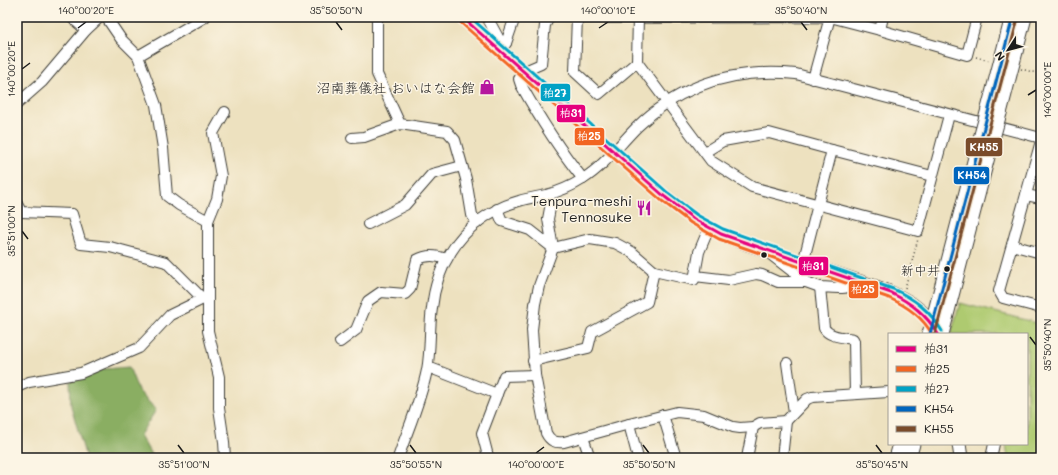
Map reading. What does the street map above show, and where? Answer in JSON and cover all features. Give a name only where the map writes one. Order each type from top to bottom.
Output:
[{"type":"highway","points":[[994,111],[1013,17]]},
{"type":"highway","points":[[935,331],[994,111],[1024,17]]},
{"type":"highway","points":[[898,458],[901,445]]},
{"type":"highway","points":[[908,458],[912,445]]},
{"type":"main road","points":[[462,17],[503,47],[524,72],[679,208],[709,228],[767,251],[882,289],[906,300],[925,314],[935,331]]},
{"type":"main road","points":[[959,445],[961,458]]},
{"type":"street","points":[[71,17],[86,30]]},
{"type":"street","points":[[17,104],[42,82],[86,30],[100,17]]},
{"type":"street","points":[[106,17],[121,38],[138,56],[156,105],[163,148],[167,196],[179,205],[208,221]]},
{"type":"street","points":[[138,56],[205,17]]},
{"type":"street","points":[[377,17],[377,74],[400,124]]},
{"type":"street","points":[[488,17],[503,47]]},
{"type":"street","points":[[503,47],[515,17]]},
{"type":"street","points":[[549,17],[545,25],[541,64],[524,72],[519,79],[541,121],[562,153],[583,179]]},
{"type":"street","points":[[813,79],[830,17]]},
{"type":"street","points":[[637,62],[599,94],[575,72],[577,18],[830,17],[967,55],[977,17]]},
{"type":"street","points":[[880,30],[883,17]]},
{"type":"street","points":[[638,18],[637,62],[711,161],[752,187],[918,231],[950,114]]},
{"type":"street","points":[[398,458],[420,398],[428,368],[432,303],[438,277],[446,259],[458,241],[477,223],[498,209],[520,201],[548,195],[583,179],[614,152],[645,120],[668,102],[695,87],[721,78],[734,75],[778,72],[796,74],[950,114],[1041,140],[999,291],[1002,298],[1041,308]]},
{"type":"street","points":[[225,112],[213,133],[221,176],[216,199],[208,221],[206,299],[208,331],[219,377],[219,408],[225,458]]},
{"type":"street","points":[[352,138],[364,137],[400,124],[447,131],[455,140],[466,179],[472,215],[477,223]]},
{"type":"street","points":[[705,152],[723,141],[769,133],[932,176]]},
{"type":"street","points":[[803,263],[832,150]]},
{"type":"street","points":[[368,224],[405,205],[432,174],[462,166]]},
{"type":"street","points":[[548,195],[551,202],[548,219],[553,248],[543,274],[535,304],[532,330],[534,376],[546,433],[549,438],[558,443],[677,412],[704,415],[733,427],[740,428],[753,427],[760,423],[786,421]]},
{"type":"street","points":[[1026,195],[1041,198]]},
{"type":"street","points":[[17,204],[21,212],[72,214],[81,244],[110,247],[166,262],[206,299]]},
{"type":"street","points":[[498,209],[502,221],[530,230],[553,248]]},
{"type":"street","points":[[553,248],[590,239],[615,243],[632,252],[654,271],[694,280],[699,252],[709,228]]},
{"type":"street","points":[[1012,245],[1041,253]]},
{"type":"street","points":[[767,251],[806,282],[820,287],[846,289],[863,282]]},
{"type":"street","points":[[340,342],[356,330],[368,301],[382,292],[405,294],[410,289],[417,260],[424,256],[439,256],[446,259]]},
{"type":"street","points":[[533,361],[588,348],[592,332],[647,302],[654,271]]},
{"type":"street","points":[[695,276],[729,280],[756,274],[778,282],[806,282]]},
{"type":"street","points":[[820,287],[824,328],[827,333],[853,339],[854,341],[855,394]]},
{"type":"street","points":[[17,387],[29,382],[80,373],[139,348],[170,315],[206,299]]},
{"type":"street","points":[[787,363],[794,412]]},
{"type":"street","points":[[428,368],[497,394]]},
{"type":"street","points":[[487,458],[488,456],[482,433],[504,376],[534,376]]},
{"type":"street","points":[[782,458],[786,421],[807,399],[812,397],[888,392]]},
{"type":"street","points":[[663,415],[676,458]]},
{"type":"street","points":[[629,424],[638,458]]},
{"type":"street","points":[[745,458],[753,427]]},
{"type":"street","points":[[583,437],[590,458]]},
{"type":"street","points":[[991,458],[994,445]]},
{"type":"path","points":[[967,55],[996,63]]},
{"type":"path","points":[[1018,68],[1041,74]]},
{"type":"path","points":[[904,290],[918,238],[918,231]]},
{"type":"green space","points":[[960,303],[1041,324],[1041,458],[1008,458],[1006,445],[1028,445],[1028,333],[951,333]]},
{"type":"green space","points":[[129,367],[138,390],[156,410],[140,435],[153,458],[86,458],[71,406],[70,381],[104,369]]},
{"type":"transit line","name":"柏31","points":[[462,17],[665,197],[694,219],[721,234],[891,293],[918,310],[937,333]]},
{"type":"transit line","name":"柏27","points":[[470,17],[668,193],[697,215],[723,229],[893,289],[921,306],[932,317],[942,331]]},
{"type":"transit line","name":"KH54","points":[[930,333],[1013,17]]},
{"type":"transit line","name":"KH55","points":[[935,333],[1018,18]]},
{"type":"transit line","name":"柏25","points":[[459,21],[662,201],[691,223],[719,239],[889,298],[914,312],[924,322],[931,333]]},
{"type":"place","name":"沼南葬儀社 おいはな会館","points":[[487,87]]},
{"type":"place","name":"Tenpura-meshi Tennosuke","points":[[644,208]]},
{"type":"place","name":"新中井","points":[[947,269]]}]
